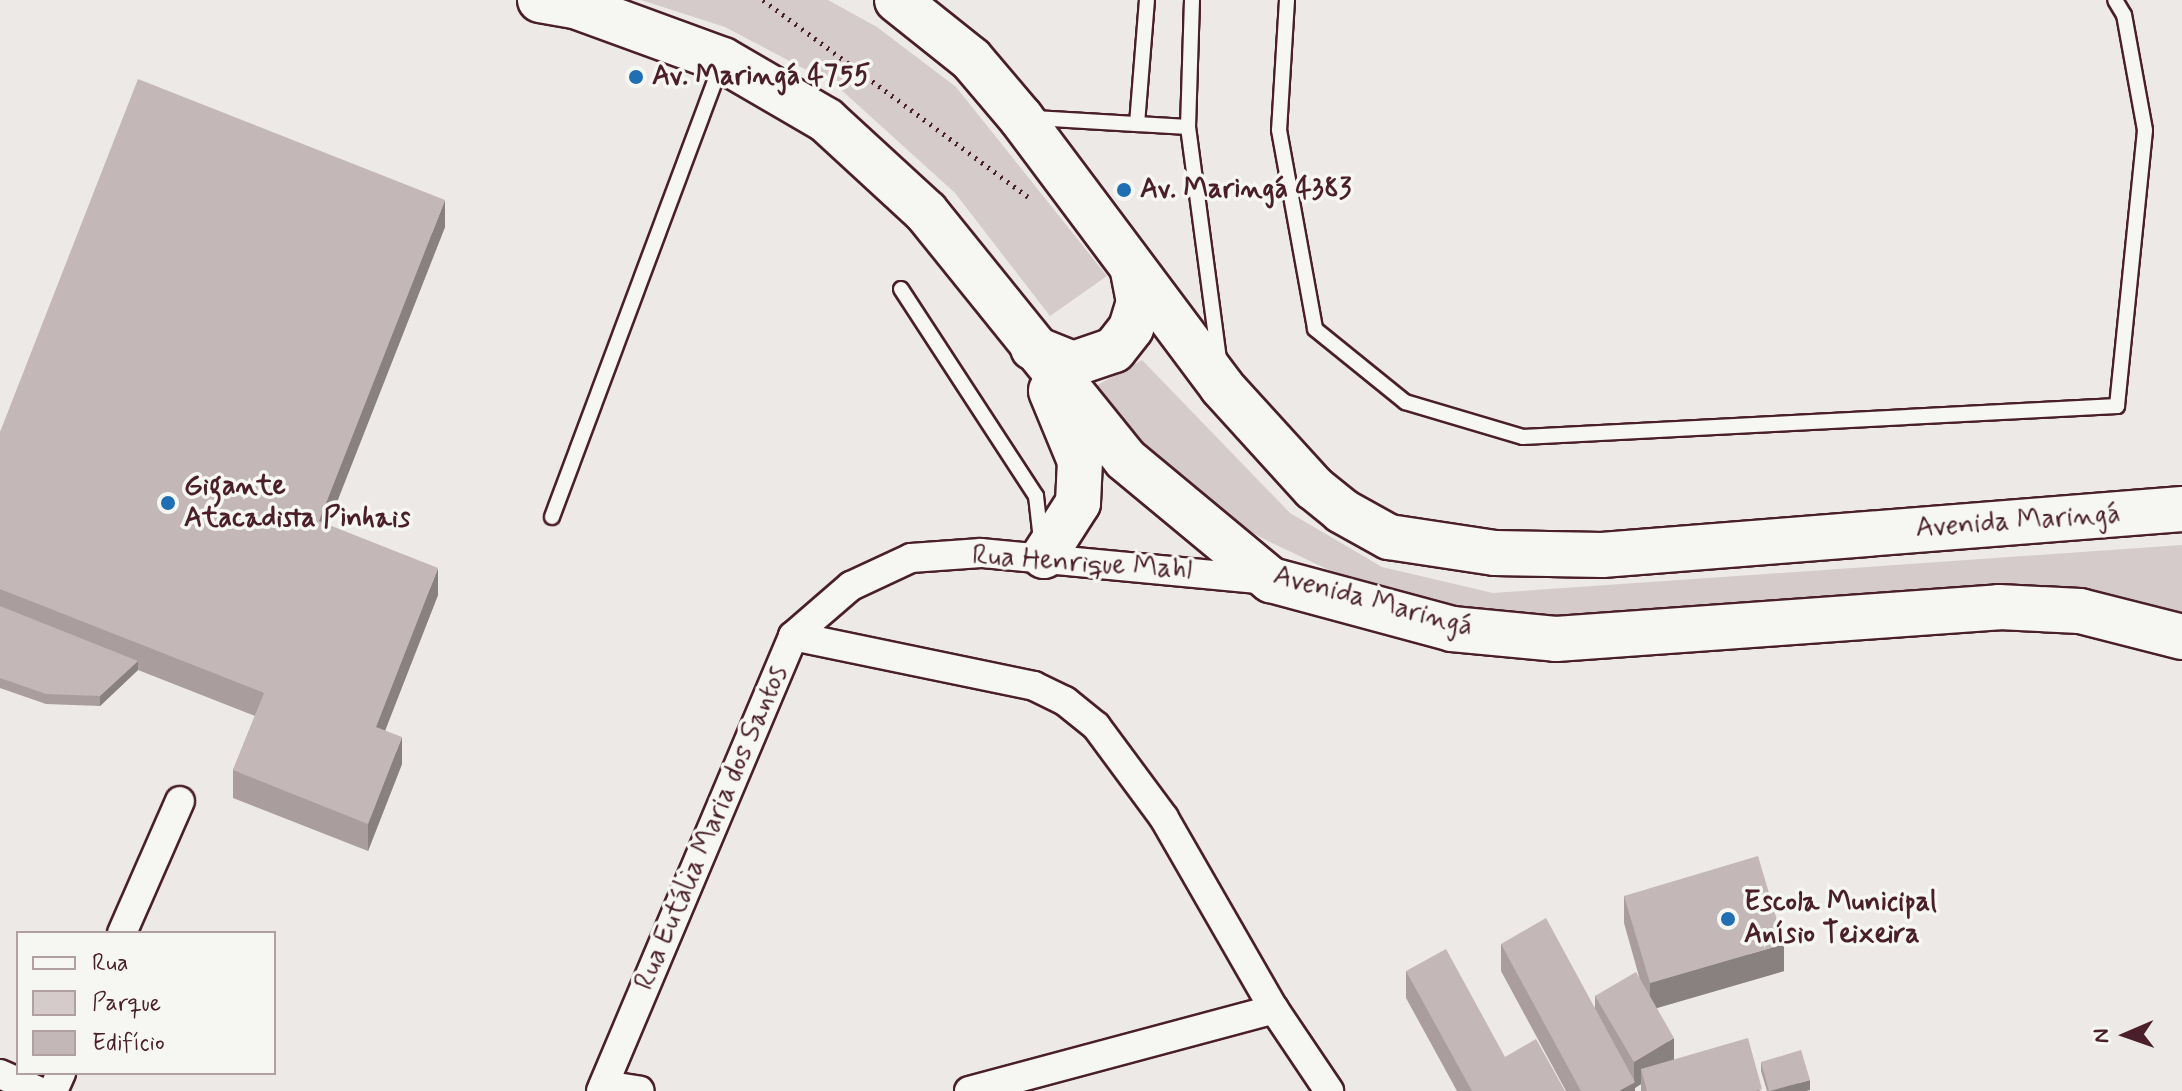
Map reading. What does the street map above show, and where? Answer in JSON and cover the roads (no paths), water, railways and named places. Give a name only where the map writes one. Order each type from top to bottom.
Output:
[{"type":"main road","name":"Avenida Maringá","points":[[540,0],[578,7],[723,60],[826,120],[926,212],[1125,459],[1271,580],[1452,629],[1556,639],[1999,607],[2080,611],[2182,637]]},
{"type":"main road","name":"Avenida Maringá","points":[[897,0],[971,59],[1021,118],[1222,387],[1342,511],[1389,537],[1495,553],[1602,555],[2182,509]]},
{"type":"main road","points":[[1033,348],[1073,364],[1114,350],[1131,328],[1139,302],[1133,271]]},
{"type":"main road","points":[[1033,348],[1080,461],[1078,503],[1044,556]]},
{"type":"street","name":"Rua Henrique Mahl","points":[[851,586],[911,558],[981,553],[1044,556],[1271,580]]},
{"type":"street","name":"Rua Eutália Maria dos Santos","points":[[603,1088],[793,636],[851,586]]},
{"type":"street","points":[[793,636],[998,676],[1065,701],[1129,765],[1274,1009],[1329,1091]]},
{"type":"street","points":[[123,931],[180,801]]},
{"type":"street","points":[[969,1091],[1274,1009]]},
{"type":"street","points":[[0,1074],[38,1091]]},
{"type":"street","points":[[603,1088],[640,1091]]},
{"type":"lane","points":[[1137,124],[1147,0]]},
{"type":"lane","points":[[1192,0],[1188,127],[1222,387]]},
{"type":"lane","points":[[1287,0],[1279,130],[1315,329],[1405,402],[1523,437],[2117,406],[2145,130],[2124,15],[2115,0]]},
{"type":"lane","points":[[552,517],[723,60]]},
{"type":"lane","points":[[1021,118],[1188,127]]},
{"type":"lane","points":[[901,289],[1036,496],[1044,556]]},
{"type":"place","name":"Av. Maringá 4755","points":[[636,77]]},
{"type":"place","name":"Av. Maringá 4383","points":[[1124,190]]},
{"type":"place","name":"Gigante Atacadista Pinhais","points":[[168,503]]},
{"type":"place","name":"Escola Municipal Anísio Teixeira","points":[[1728,919]]}]
